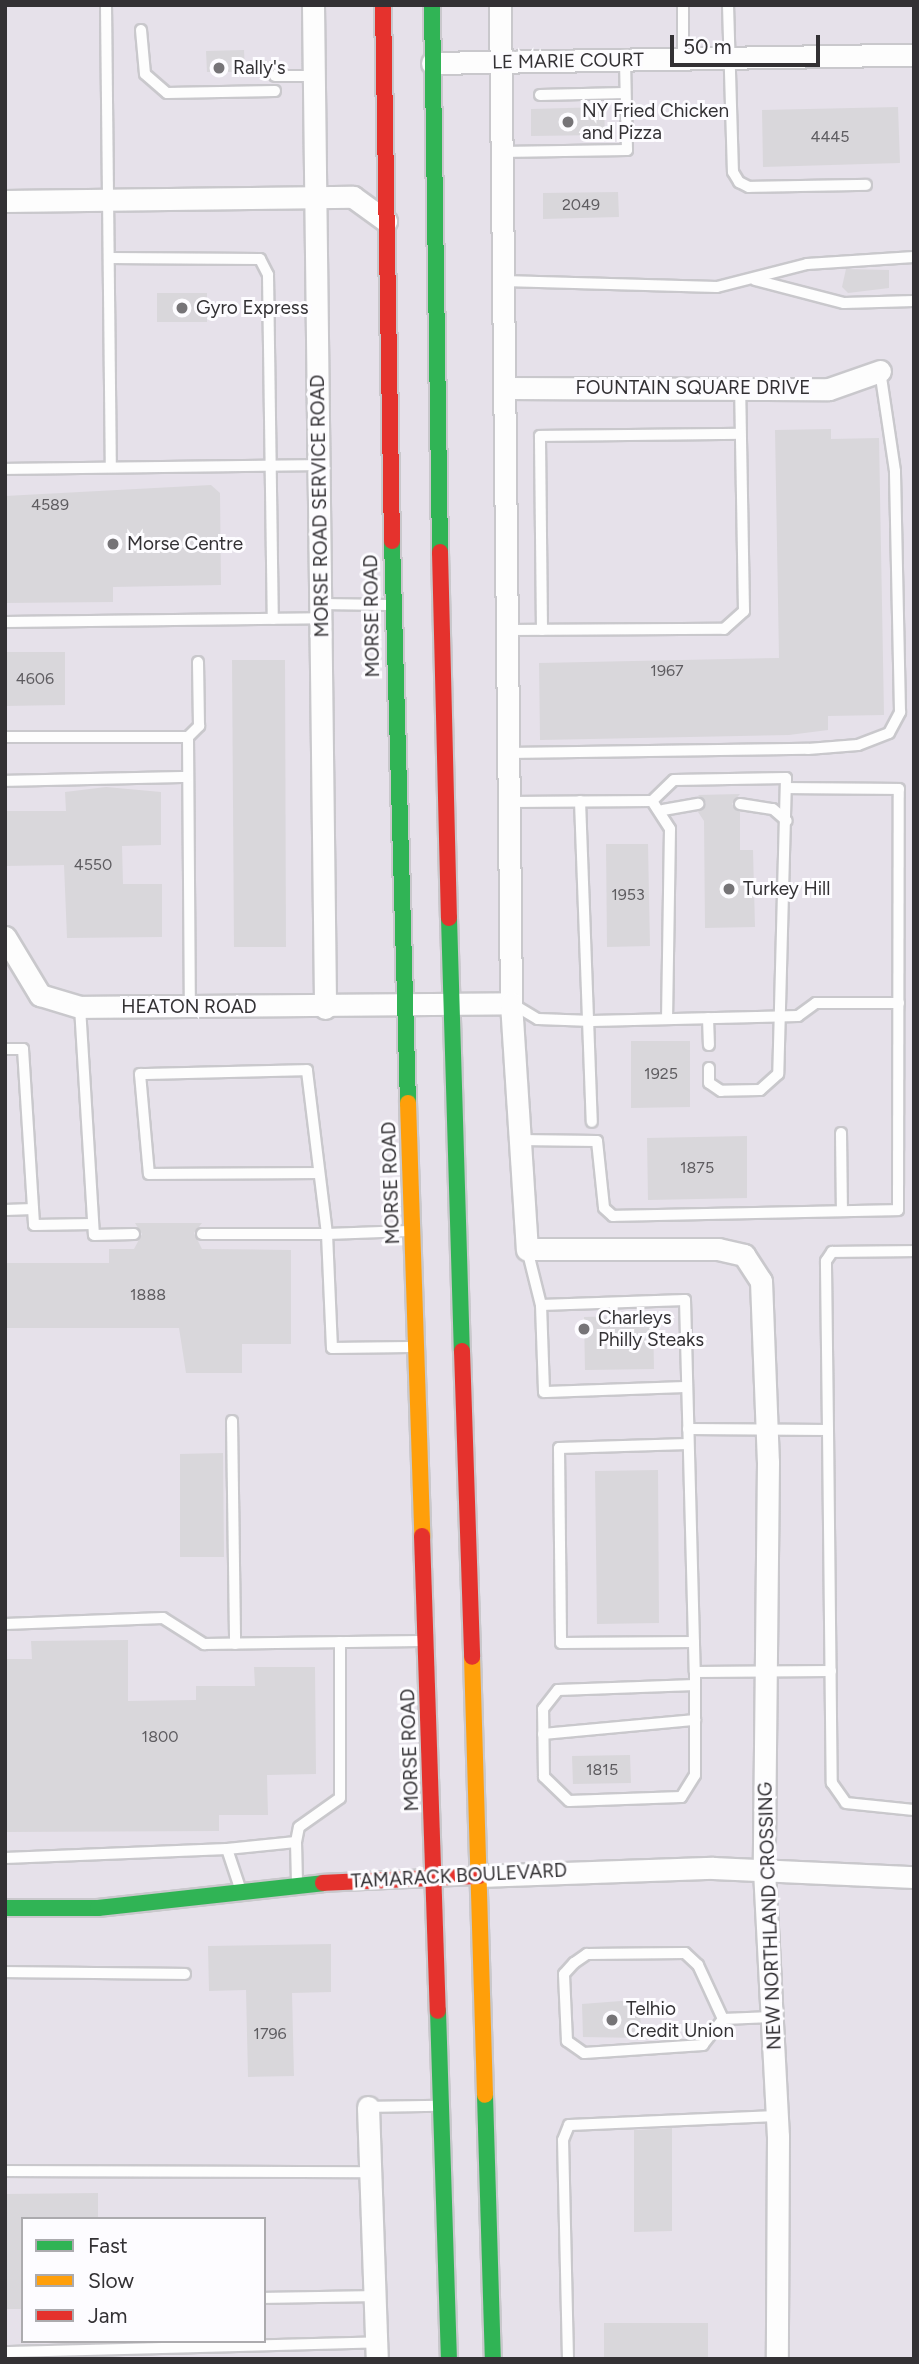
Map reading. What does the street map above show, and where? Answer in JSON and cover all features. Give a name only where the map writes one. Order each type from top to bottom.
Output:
[{"type":"main road","name":"MORSE ROAD","points":[[383,5],[393,605],[416,1347],[436,1876],[440,2106],[449,2359]]},
{"type":"main road","points":[[432,5],[438,447],[494,2359]]},
{"type":"main road","points":[[386,221],[401,240],[407,268]]},
{"type":"main road","points":[[418,393],[438,447]]},
{"type":"main road","name":"TAMARACK BOULEVARD","points":[[5,1908],[98,1908],[297,1886],[479,1875]]},
{"type":"street","name":"MORSE ROAD SERVICE ROAD","points":[[313,5],[326,1008]]},
{"type":"street","points":[[500,5],[511,1003],[527,1249]]},
{"type":"street","name":"LE MARIE COURT","points":[[432,63],[914,55]]},
{"type":"street","points":[[5,201],[353,197],[386,221]]},
{"type":"street","name":"FOUNTAIN SQUARE DRIVE","points":[[504,388],[829,389],[880,371]]},
{"type":"street","name":"HEATON ROAD","points":[[5,937],[40,995],[80,1007],[326,1008],[407,1004]]},
{"type":"street","points":[[407,1004],[511,1003]]},
{"type":"street","name":"NEW NORTHLAND CROSSING","points":[[527,1249],[718,1249],[744,1255],[761,1282],[767,1432],[764,1870],[777,2116],[777,2359]]},
{"type":"street","name":"TAMARACK BOULEVARD","points":[[479,1875],[764,1870],[914,1877]]},
{"type":"street","points":[[368,2107],[376,2350]]},
{"type":"lane","points":[[106,5],[111,467]]},
{"type":"lane","points":[[683,5],[684,59]]},
{"type":"lane","points":[[728,5],[728,58],[739,182],[749,187],[866,185]]},
{"type":"lane","points":[[141,30],[145,74],[167,93],[275,91]]},
{"type":"lane","points":[[501,152],[627,150],[625,60]]},
{"type":"lane","points":[[275,76],[316,76]]},
{"type":"lane","points":[[540,95],[625,93]]},
{"type":"lane","points":[[503,281],[705,287],[839,260],[914,257]]},
{"type":"lane","points":[[109,258],[260,259],[268,275],[272,619]]},
{"type":"lane","points":[[755,279],[844,303],[914,301]]},
{"type":"lane","points":[[508,753],[808,749],[858,745],[889,733],[900,712],[895,471],[880,371]]},
{"type":"lane","points":[[507,630],[724,629],[744,611],[740,388]]},
{"type":"lane","points":[[542,630],[540,436],[740,434]]},
{"type":"lane","points":[[5,468],[320,465]]},
{"type":"lane","points":[[5,622],[272,619],[321,611],[393,605]]},
{"type":"lane","points":[[190,1007],[188,737],[198,726],[198,662]]},
{"type":"lane","points":[[5,737],[188,737]]},
{"type":"lane","points":[[5,780],[188,777]]},
{"type":"lane","points":[[652,801],[674,780],[786,778],[783,1016],[778,1074],[760,1090],[721,1091],[709,1083],[709,1068]]},
{"type":"lane","points":[[519,1140],[597,1142],[604,1208],[613,1216],[898,1210],[899,789],[786,788]]},
{"type":"lane","points":[[509,802],[652,801],[663,810],[670,829],[667,1019]]},
{"type":"lane","points":[[580,802],[592,1021],[592,1122]]},
{"type":"lane","points":[[663,810],[698,804]]},
{"type":"lane","points":[[740,804],[773,809],[786,821]]},
{"type":"lane","points":[[511,1003],[538,1019],[592,1021],[798,1016],[816,1003],[899,1003]]},
{"type":"lane","points":[[80,1007],[94,1235],[134,1234]]},
{"type":"lane","points":[[708,1018],[709,1045]]},
{"type":"lane","points":[[5,1049],[23,1049],[34,1225],[93,1224]]},
{"type":"lane","points":[[318,1173],[149,1174],[140,1073],[307,1070],[327,1234],[332,1348],[416,1347]]},
{"type":"lane","points":[[841,1133],[842,1211]]},
{"type":"lane","points":[[5,1210],[33,1209]]},
{"type":"lane","points":[[202,1234],[413,1231]]},
{"type":"lane","points":[[527,1249],[541,1305],[544,1392],[687,1387]]},
{"type":"lane","points":[[914,1251],[832,1252],[826,1261],[831,1671],[837,1796],[846,1803],[914,1810]]},
{"type":"lane","points":[[541,1305],[685,1300],[695,1672],[695,1685],[695,1775],[681,1797],[569,1801],[544,1777],[543,1709],[558,1690],[695,1685]]},
{"type":"lane","points":[[232,1421],[235,1644]]},
{"type":"lane","points":[[688,1429],[767,1432],[828,1430]]},
{"type":"lane","points":[[688,1444],[559,1448],[561,1643],[694,1642]]},
{"type":"lane","points":[[5,1625],[163,1618],[204,1644],[426,1641]]},
{"type":"lane","points":[[297,1886],[296,1842],[299,1827],[340,1798],[340,1642]]},
{"type":"lane","points":[[695,1672],[831,1671]]},
{"type":"lane","points":[[543,1734],[695,1720]]},
{"type":"lane","points":[[5,1858],[227,1849],[296,1842]]},
{"type":"lane","points":[[227,1849],[241,1893]]},
{"type":"lane","points":[[685,1952],[698,1965],[723,2019],[704,2045],[690,2050],[584,2053],[567,2041],[564,1974],[587,1954],[685,1952]]},
{"type":"lane","points":[[5,1972],[185,1974]]},
{"type":"lane","points":[[723,2019],[772,2017]]},
{"type":"lane","points":[[368,2107],[440,2106]]},
{"type":"lane","points":[[568,2359],[563,2140],[569,2125],[777,2116]]},
{"type":"lane","points":[[5,2171],[369,2172]]},
{"type":"lane","points":[[266,2298],[374,2296]]},
{"type":"lane","points":[[223,2345],[224,2359]]},
{"type":"lane","points":[[5,2352],[223,2345],[376,2350]]},
{"type":"shaded area","points":[[5,5],[914,5],[914,2359],[5,2359]]},
{"type":"building","name":"Rally's","points":[[244,50],[245,72],[207,72],[206,51]]},
{"type":"building","name":"NY Fried Chicken and Pizza","points":[[604,107],[605,135],[531,136],[531,109]]},
{"type":"building","points":[[898,107],[900,163],[763,167],[762,110]]},
{"type":"building","points":[[618,192],[619,217],[543,219],[543,193]]},
{"type":"building","points":[[846,269],[889,270],[889,288],[848,293],[842,287]]},
{"type":"building","name":"Gyro Express","points":[[157,293],[207,293],[207,322],[157,322]]},
{"type":"building","points":[[831,429],[831,439],[879,438],[884,715],[828,716],[828,730],[789,735],[540,740],[539,663],[779,658],[775,430]]},
{"type":"building","name":"Morse Centre","points":[[211,485],[220,493],[221,585],[113,587],[113,602],[5,603],[5,496]]},
{"type":"building","points":[[5,652],[65,652],[65,705],[5,706]]},
{"type":"building","points":[[232,660],[285,660],[286,947],[234,947]]},
{"type":"building","points":[[106,787],[161,792],[161,845],[122,846],[123,884],[162,884],[162,937],[67,938],[64,865],[5,866],[5,811],[66,811],[65,792]]},
{"type":"building","name":"Turkey Hill","points":[[740,794],[732,804],[740,812],[740,850],[753,850],[755,927],[705,928],[704,821],[698,812],[706,803],[698,795]]},
{"type":"building","points":[[606,844],[648,844],[650,946],[607,947]]},
{"type":"building","points":[[631,1041],[690,1041],[690,1107],[631,1108]]},
{"type":"building","points":[[747,1136],[747,1198],[648,1200],[647,1138]]},
{"type":"building","points":[[135,1223],[202,1223],[194,1233],[202,1249],[291,1250],[291,1344],[242,1344],[242,1373],[186,1373],[179,1328],[5,1328],[5,1263],[109,1263],[109,1249],[134,1249],[142,1234]]},
{"type":"building","points":[[653,1315],[654,1369],[585,1370],[584,1317]]},
{"type":"building","points":[[223,1453],[224,1557],[180,1557],[180,1454]]},
{"type":"building","points":[[658,1470],[659,1623],[597,1624],[595,1471]]},
{"type":"building","points":[[128,1640],[128,1701],[196,1700],[196,1686],[255,1686],[254,1667],[315,1667],[316,1774],[267,1775],[268,1815],[219,1815],[219,1831],[5,1832],[5,1659],[32,1659],[31,1641]]},
{"type":"building","points":[[630,1755],[631,1783],[573,1784],[572,1756]]},
{"type":"building","points":[[331,1944],[331,1992],[292,1993],[294,2076],[248,2077],[246,1990],[209,1991],[208,1946]]},
{"type":"building","name":"Telhio Credit Union","points":[[640,2001],[641,2038],[583,2037],[582,2004]]},
{"type":"building","points":[[672,2128],[672,2231],[634,2232],[634,2130]]},
{"type":"building","points":[[98,2193],[98,2217],[21,2217],[21,2309],[5,2309],[5,2194]]},
{"type":"building","points":[[604,2323],[708,2323],[708,2359],[604,2359]]},
{"type":"traffic: fast","points":[[432,5],[440,552]]},
{"type":"traffic: fast","points":[[392,541],[408,1103]]},
{"type":"traffic: fast","points":[[449,918],[462,1351]]},
{"type":"traffic: fast","points":[[5,1908],[98,1908],[323,1883]]},
{"type":"traffic: fast","points":[[438,2011],[449,2359]]},
{"type":"traffic: fast","points":[[485,2095],[493,2359]]},
{"type":"traffic: slow","points":[[408,1103],[422,1536]]},
{"type":"traffic: slow","points":[[472,1657],[485,2095]]},
{"type":"traffic: jam","points":[[383,5],[392,541]]},
{"type":"traffic: jam","points":[[440,552],[449,918]]},
{"type":"traffic: jam","points":[[462,1351],[472,1657]]},
{"type":"traffic: jam","points":[[422,1536],[438,2011]]},
{"type":"traffic: jam","points":[[323,1883],[479,1876]]},
{"type":"place","name":"Rally's","points":[[219,68]]},
{"type":"place","name":"NY Fried Chicken and Pizza","points":[[568,122]]},
{"type":"place","name":"Gyro Express","points":[[182,308]]},
{"type":"place","name":"Morse Centre","points":[[113,544]]},
{"type":"place","name":"Turkey Hill","points":[[729,889]]},
{"type":"place","name":"Charleys Philly Steaks","points":[[584,1329]]},
{"type":"place","name":"Telhio Credit Union","points":[[612,2020]]}]
